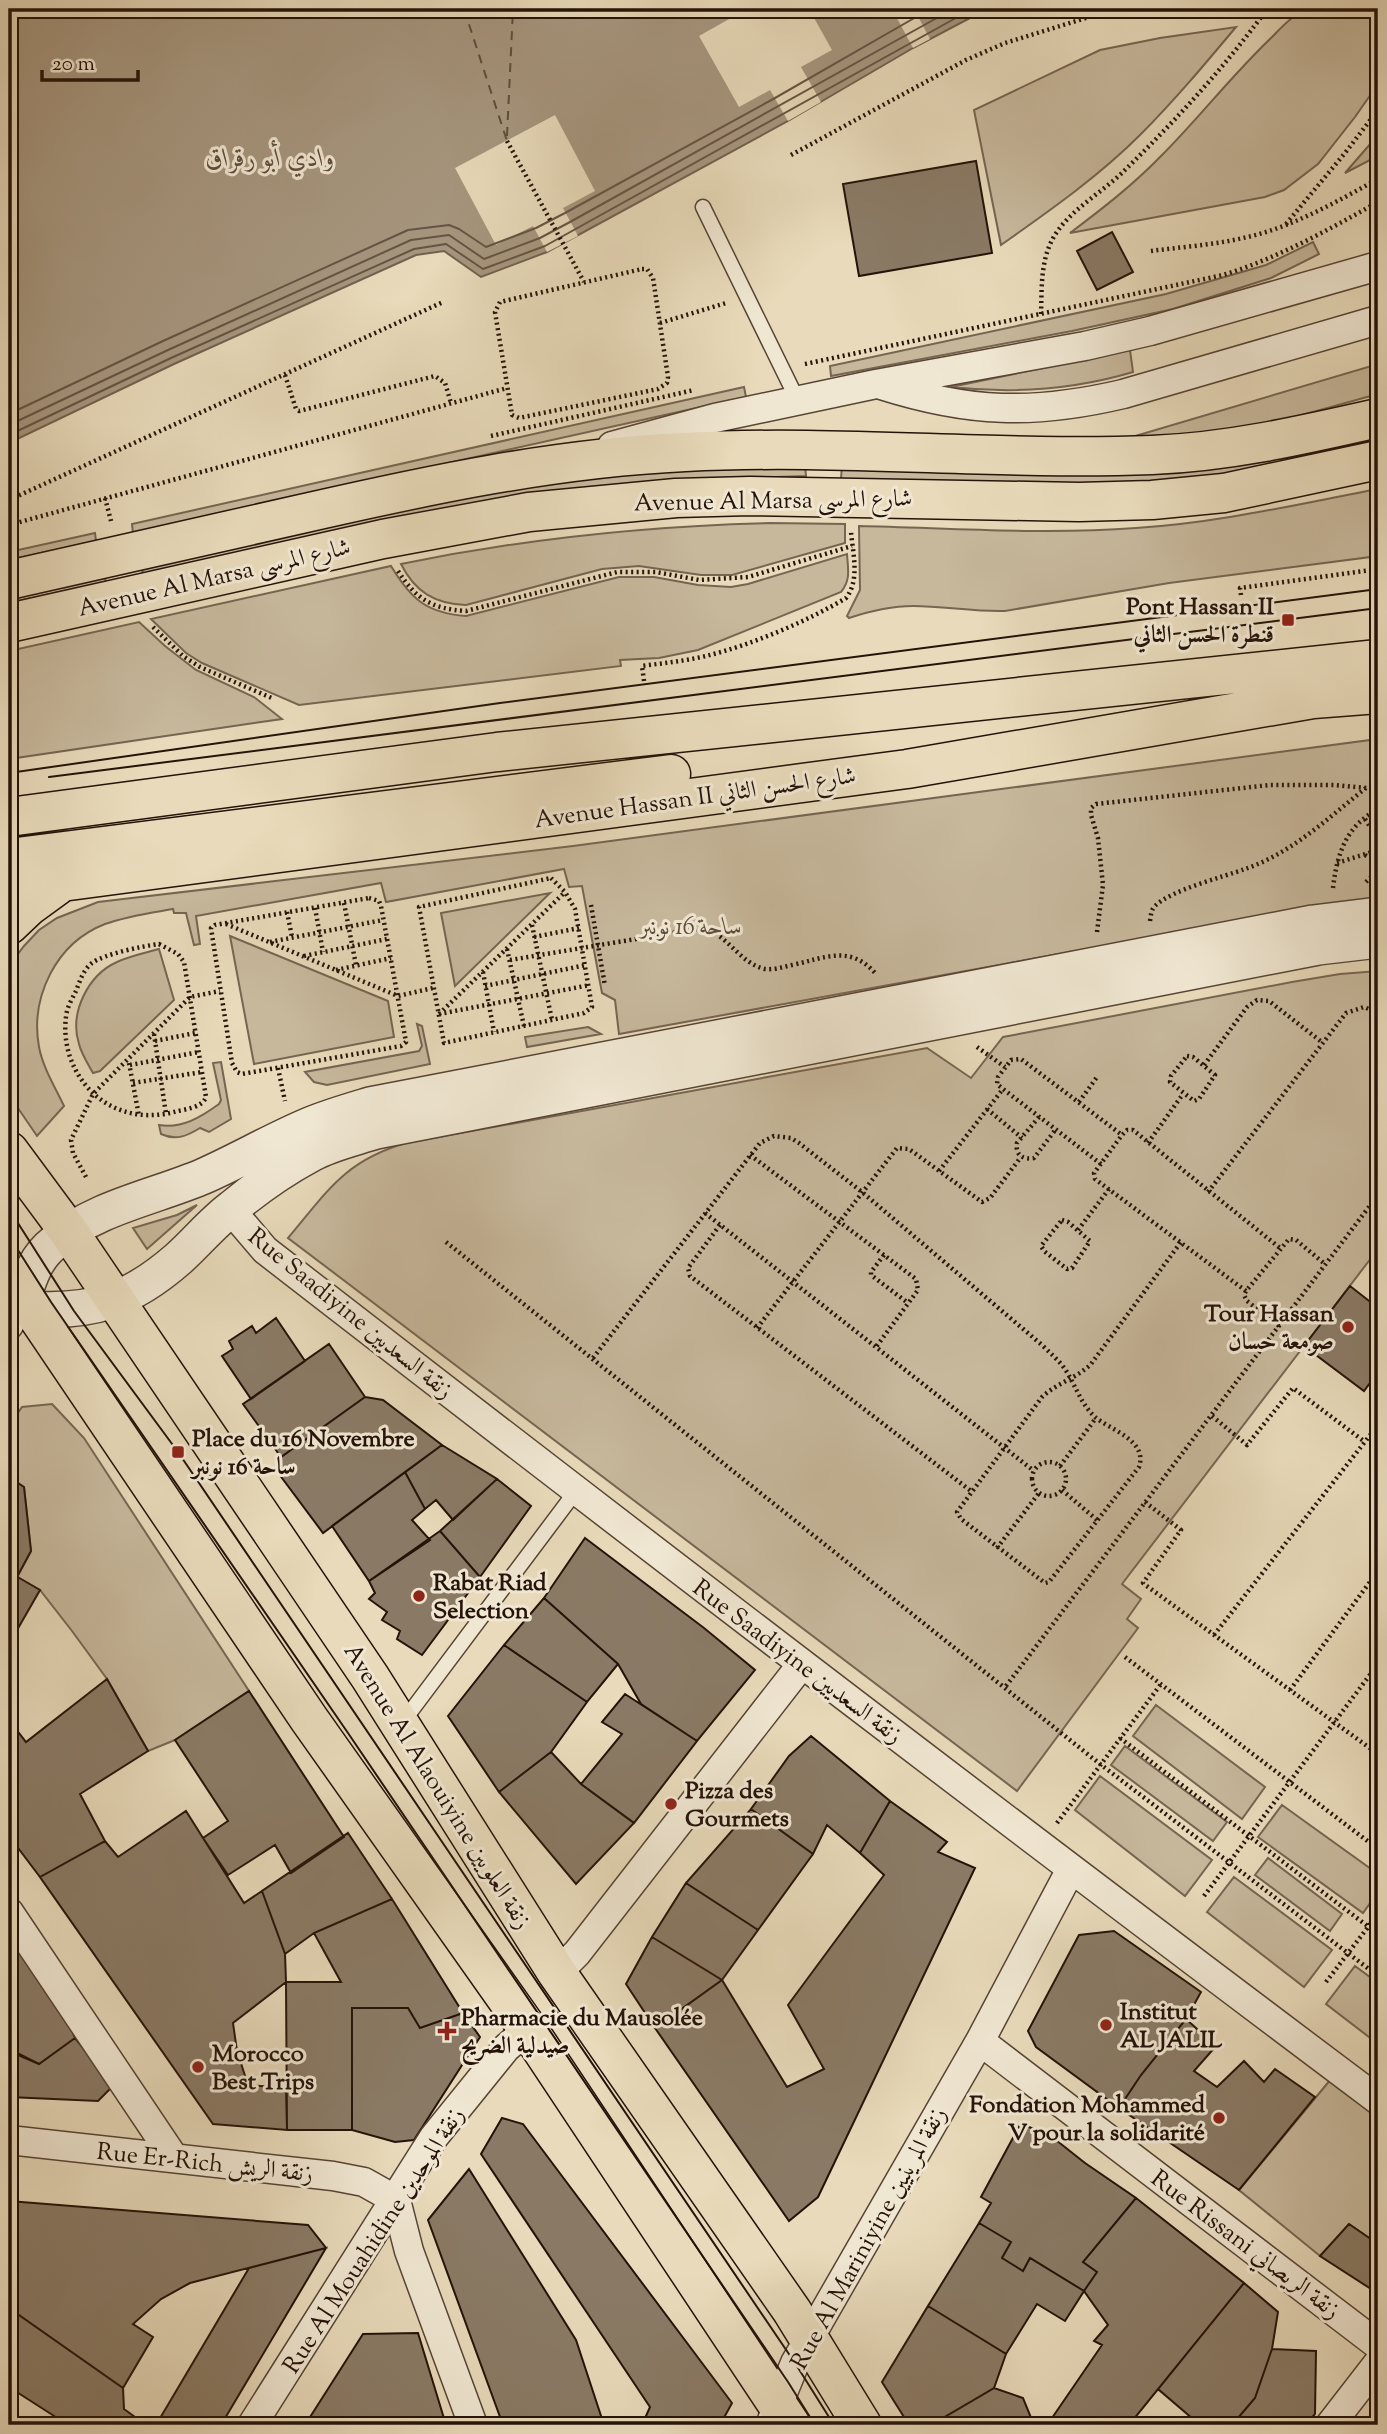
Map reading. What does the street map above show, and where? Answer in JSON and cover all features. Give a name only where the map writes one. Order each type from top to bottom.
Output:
[{"type":"main road","name":"Avenue Al Marsa شارع المرسى","points":[[9,580],[473,476],[572,461],[674,452],[744,450],[1154,455],[1223,449],[1378,418]]},
{"type":"main road","name":"Avenue Al Marsa شارع المرسى","points":[[9,623],[383,539],[528,512],[676,498],[750,496],[1079,502],[1152,500],[1224,493],[1378,460]]},
{"type":"main road","points":[[9,817],[403,763],[1378,659]]},
{"type":"main road","name":"Avenue Hassan II شارع الحسن الثاني","points":[[9,888],[907,769],[1313,699],[1378,694]]},
{"type":"main road","points":[[1313,699],[1340,707],[1378,713]]},
{"type":"main road","points":[[9,841],[829,733],[860,724],[890,709]]},
{"type":"main road","points":[[9,858],[830,753],[870,754],[907,769]]},
{"type":"main road","points":[[9,925],[28,907],[64,881]]},
{"type":"main road","name":"Avenue Al Alaouiyine زنقة العلويين","points":[[9,1151],[69,1232],[370,1677],[557,1973],[735,2228],[862,2425]]},
{"type":"main road","points":[[18,1302],[528,2029],[780,2418]]},
{"type":"street","points":[[572,461],[666,430],[876,384],[1150,331],[1378,266]]},
{"type":"street","points":[[876,384],[916,397],[957,405],[999,409],[1055,407],[1123,394],[1378,320]]},
{"type":"street","points":[[1378,915],[1313,923],[370,1105],[313,1124],[204,1176],[107,1212],[69,1232],[39,1258],[18,1302],[74,1311],[115,1301],[153,1279],[230,1209],[311,1154],[376,1131],[1318,947],[1378,940]]},
{"type":"street","name":"Rue Saadiyine زنقة السعديين","points":[[230,1209],[265,1250],[1040,1846],[1378,2100]]},
{"type":"street","points":[[557,1973],[576,1954],[802,1664]]},
{"type":"street","name":"Rue Al Mariniyine زنقة المرينيين","points":[[780,2418],[795,2363],[980,2041],[1071,1869]]},
{"type":"street","points":[[9,1912],[174,2158]]},
{"type":"street","name":"Rue Al Mouahidine زنقة الموحدين","points":[[252,2425],[434,2137],[506,2048],[528,2029]]},
{"type":"street","name":"Rue Rissani زنقة الريصاني","points":[[980,2041],[1378,2345]]},
{"type":"street","name":"Rue Er-Rich زنقة الريش","points":[[9,2140],[289,2170],[365,2182],[396,2200]]},
{"type":"street","points":[[396,2200],[409,2251],[473,2425]]},
{"type":"street","points":[[1330,2425],[1378,2363]]},
{"type":"lane","points":[[703,206],[798,401]]},
{"type":"lane","points":[[400,1727],[576,1491]]},
{"type":"path","points":[[791,155],[966,60],[1005,43],[1115,9]]},
{"type":"path","points":[[1041,314],[1044,263],[1055,235],[1064,223],[1111,184],[1188,105],[1267,9]]},
{"type":"path","points":[[1285,225],[1346,153],[1378,110]]},
{"type":"path","points":[[507,141],[584,282]]},
{"type":"path","points":[[1151,251],[1243,239],[1285,225],[1378,179]]},
{"type":"path","points":[[647,269],[652,273],[668,377],[663,387],[519,418],[510,411],[495,312],[497,306],[505,300],[584,282],[647,269]]},
{"type":"path","points":[[660,323],[747,297]]},
{"type":"path","points":[[9,500],[443,302]]},
{"type":"path","points":[[285,375],[296,410],[299,411],[435,376],[445,383],[451,403]]},
{"type":"path","points":[[9,525],[507,388]]},
{"type":"path","points":[[105,498],[112,523]]},
{"type":"path","points":[[392,561],[416,594],[431,604],[448,610],[466,611],[617,572],[656,572],[699,580],[748,577],[852,546],[855,579],[846,598],[756,641],[706,656],[642,666],[645,681]]},
{"type":"path","points":[[1241,595],[1240,588],[1378,569]]},
{"type":"path","points":[[151,625],[200,667],[274,699]]},
{"type":"path","points":[[1098,939],[1103,885],[1098,838],[1091,815],[1091,808],[1096,804],[1302,783],[1378,789]]},
{"type":"path","points":[[1149,927],[1152,910],[1157,904],[1192,887],[1283,853],[1367,787]]},
{"type":"path","points":[[1332,897],[1336,863],[1350,831],[1378,809]]},
{"type":"path","points":[[1365,819],[1377,835]]},
{"type":"path","points":[[1336,863],[1378,850]]},
{"type":"path","points":[[1364,855],[1378,862]]},
{"type":"path","points":[[551,878],[565,892],[575,909],[583,947],[593,1001],[589,1011],[445,1046],[419,906],[551,878]]},
{"type":"path","points":[[438,1014],[565,892]]},
{"type":"path","points":[[374,898],[379,901],[406,1039],[404,1045],[242,1074],[234,1068],[210,930],[213,926],[224,923],[315,908],[374,898]]},
{"type":"path","points":[[344,903],[356,965]]},
{"type":"path","points":[[590,905],[605,986]]},
{"type":"path","points":[[315,908],[323,952]]},
{"type":"path","points":[[287,912],[292,937]]},
{"type":"path","points":[[269,942],[383,920]]},
{"type":"path","points":[[224,923],[398,996],[433,988]]},
{"type":"path","points":[[531,924],[552,1020]]},
{"type":"path","points":[[534,937],[579,928]]},
{"type":"path","points":[[510,960],[702,928],[715,933],[752,962],[766,969],[842,955],[867,964],[880,979]]},
{"type":"path","points":[[303,956],[387,939]]},
{"type":"path","points":[[159,944],[181,958],[190,997],[206,1097],[204,1103],[166,1114],[139,1116],[114,1109],[93,1094],[72,1064],[65,1029],[67,1011],[88,968],[98,960],[159,944]]},
{"type":"path","points":[[507,948],[524,1026]]},
{"type":"path","points":[[335,970],[391,958]]},
{"type":"path","points":[[485,986],[586,965]]},
{"type":"path","points":[[483,971],[494,1032]]},
{"type":"path","points":[[438,1014],[590,985]]},
{"type":"path","points":[[86,1177],[73,1153],[71,1140],[93,1094],[190,997],[220,991]]},
{"type":"path","points":[[1204,1065],[1247,1007],[1257,1000],[1269,1001],[1323,1043]]},
{"type":"path","points":[[1208,1192],[1346,1013],[1364,1007],[1378,1013]]},
{"type":"path","points":[[154,1033],[166,1114]]},
{"type":"path","points":[[155,1041],[195,1033]]},
{"type":"path","points":[[971,1043],[1006,1067]]},
{"type":"path","points":[[130,1065],[199,1052]]},
{"type":"path","points":[[1187,1056],[1190,1056],[1215,1073],[1214,1079],[1197,1101],[1191,1101],[1183,1094],[1171,1085],[1171,1076],[1187,1056]]},
{"type":"path","points":[[1101,1164],[1003,1089],[997,1081],[1006,1067],[1014,1058],[1021,1059],[1122,1135]]},
{"type":"path","points":[[128,1059],[139,1116]]},
{"type":"path","points":[[278,1068],[282,1093]]},
{"type":"path","points":[[133,1083],[202,1072]]},
{"type":"path","points":[[1079,1102],[1097,1077]]},
{"type":"path","points":[[939,1171],[1003,1089]]},
{"type":"path","points":[[1148,1143],[1183,1094]]},
{"type":"path","points":[[987,1109],[1023,1138]]},
{"type":"path","points":[[1039,1117],[1016,1148],[1021,1157],[1034,1158],[1056,1129]]},
{"type":"path","points":[[1246,1291],[1094,1178],[1122,1135],[1133,1130],[1280,1248]]},
{"type":"path","points":[[593,1358],[760,1143],[775,1136],[791,1138],[862,1192],[1042,1345],[1062,1365],[1070,1379],[1082,1402],[1096,1418],[1136,1446],[1141,1460],[1139,1467],[1049,1582],[1045,1583],[958,1516],[958,1508],[1042,1397],[1070,1379],[1091,1364],[1181,1242]]},
{"type":"path","points":[[757,1328],[894,1151],[901,1146],[909,1149],[977,1200],[986,1201],[1021,1157]]},
{"type":"path","points":[[750,1155],[918,1283],[918,1290],[876,1347]]},
{"type":"path","points":[[1078,1230],[1109,1189]]},
{"type":"path","points":[[1006,1686],[1378,1195]]},
{"type":"path","points":[[705,1213],[1034,1471]]},
{"type":"path","points":[[1062,1220],[1078,1230],[1089,1239],[1089,1244],[1072,1268],[1065,1269],[1041,1246],[1062,1220]]},
{"type":"path","points":[[720,1225],[688,1268],[688,1273],[971,1491]]},
{"type":"path","points":[[1279,1326],[1247,1301],[1244,1295],[1246,1291],[1286,1240],[1293,1238],[1325,1264]]},
{"type":"path","points":[[446,1242],[1101,1763],[1378,1976]]},
{"type":"path","points":[[884,1255],[871,1275],[908,1303]]},
{"type":"path","points":[[1212,1416],[1247,1445],[1293,1388],[1365,1442]]},
{"type":"path","points":[[1060,1466],[1096,1418]]},
{"type":"path","points":[[1214,1635],[1378,1424]]},
{"type":"path","points":[[1046,1462],[1060,1466],[1066,1478],[1062,1490],[1051,1496],[1039,1493],[1031,1479],[1034,1471],[1046,1462]]},
{"type":"path","points":[[1062,1490],[1097,1520]]},
{"type":"path","points":[[998,1548],[1039,1493]]},
{"type":"path","points":[[1145,1502],[1181,1530],[1143,1583],[1378,1754]]},
{"type":"path","points":[[1290,1690],[1378,1572]]},
{"type":"path","points":[[1125,1657],[1378,1849]]},
{"type":"path","points":[[1204,1896],[1378,1664]]},
{"type":"path","points":[[1040,1846],[1161,1684]]},
{"type":"path","points":[[1120,1738],[1378,1934]]},
{"type":"path","points":[[1326,1982],[1378,1914]]},
{"type":"green space","points":[[1310,9],[1378,9],[1378,84],[1318,164],[1284,190],[1265,197],[1070,233],[1139,177],[1281,28]]},
{"type":"green space","points":[[1236,27],[1177,96],[1124,150],[1073,193],[1001,245],[974,110],[1100,50]]},
{"type":"green space","points":[[1378,135],[1378,156],[1345,173]]},
{"type":"green space","points":[[1313,242],[1319,254],[1271,278],[1173,309],[1072,331],[831,376],[830,366],[1166,294],[1266,265]]},
{"type":"green space","points":[[1130,350],[1133,372],[1088,383],[1020,390],[951,387]]},
{"type":"green space","points":[[1378,364],[1378,394],[1284,420],[1209,433],[1132,437]]},
{"type":"green space","points":[[744,387],[746,397],[133,533],[132,524]]},
{"type":"green space","points":[[1378,436],[1378,443],[1205,478],[1102,486],[841,479],[842,465]]},
{"type":"green space","points":[[805,465],[806,476],[722,479],[143,574],[141,565],[455,496],[614,474]]},
{"type":"green space","points":[[1378,489],[1378,556],[1169,583],[1005,611],[905,606],[880,609],[849,618],[847,616],[860,590],[859,526],[1032,531],[1167,526],[1288,507]]},
{"type":"green space","points":[[770,523],[845,524],[845,543],[732,575],[701,575],[639,566],[602,569],[466,605],[445,602],[427,595],[413,582],[401,564],[493,547],[584,535]]},
{"type":"green space","points":[[95,533],[96,541],[9,560],[9,552]]},
{"type":"green space","points":[[847,554],[848,579],[841,592],[698,650],[659,658],[620,660],[621,666],[299,705],[202,663],[186,653],[151,619],[391,566],[413,596],[430,608],[466,616],[619,577],[654,577],[698,585],[731,587]]},
{"type":"green space","points":[[104,574],[106,582],[9,603],[9,595]]},
{"type":"green space","points":[[139,622],[196,670],[254,697],[282,719],[9,759],[9,651]]},
{"type":"green space","name":"ساحة 16 نونبر","points":[[1378,739],[1378,903],[1092,948],[619,1034],[615,1000],[602,993],[582,886],[569,887],[564,869],[386,902],[381,883],[196,916],[200,944],[194,945],[186,913],[174,913],[173,909],[105,924],[73,944],[60,958],[43,991],[37,1028],[43,1062],[64,1106],[37,1136],[9,1095],[9,966],[39,930],[57,918],[98,902],[573,846]]},
{"type":"green space","points":[[550,893],[455,986],[441,913]]},
{"type":"green space","points":[[230,936],[388,1001],[394,1037],[254,1064]]},
{"type":"green space","points":[[159,949],[174,1000],[100,1071],[93,1073],[81,1051],[77,1032],[83,996],[97,976],[107,968],[127,958]]},
{"type":"green space","points":[[1378,971],[1378,1249],[1122,1584],[1141,1599],[1127,1619],[1138,1628],[1017,1791],[288,1238],[338,1180],[367,1159],[406,1143],[927,1048],[971,1078],[1003,1037],[1292,982]]},
{"type":"green space","points":[[417,1024],[422,1026],[430,1064],[327,1085],[314,1082],[305,1072],[419,1051],[422,1046]]},
{"type":"green space","points":[[588,1027],[601,1034],[527,1047],[525,1037]]},
{"type":"green space","points":[[221,1062],[231,1119],[209,1132],[200,1128],[181,1137],[161,1134],[159,1125],[183,1124],[219,1104],[221,1100],[213,1063]]},
{"type":"green space","points":[[197,1205],[147,1249],[133,1228],[177,1215]]},
{"type":"green space","points":[[52,1404],[84,1438],[249,1691],[175,1740],[148,1751],[107,1679],[72,1631],[40,1590],[17,1577],[31,1551],[24,1487],[9,1477],[9,1426],[22,1407]]},
{"type":"green space","points":[[1156,1705],[1265,1787],[1242,1819],[1133,1736]]},
{"type":"green space","points":[[1125,1746],[1227,1822],[1213,1841],[1111,1765]]},
{"type":"green space","points":[[1100,1776],[1212,1860],[1185,1896],[1075,1810]]},
{"type":"green space","points":[[1282,1805],[1378,1874],[1378,1892],[1363,1913],[1258,1837]]},
{"type":"green space","points":[[1268,1858],[1342,1914],[1330,1931],[1255,1875]]},
{"type":"green space","points":[[1234,1877],[1332,1950],[1304,1987],[1207,1912]]},
{"type":"green space","points":[[1355,1966],[1378,1983],[1378,2044],[1326,2004]]},
{"type":"green space","points":[[1331,2079],[1378,2116],[1378,2244],[1349,2224],[1320,2256],[1239,2190]]},
{"type":"water","name":"وادي أبو رقراق","points":[[9,9],[987,9],[547,252],[481,277],[444,251],[416,255],[174,364],[9,443]]},
{"type":"pier","points":[[747,9],[809,9],[832,50],[801,67],[821,102],[788,121],[770,90],[739,107],[699,36]]},
{"type":"pier","points":[[892,9],[914,9],[930,39],[913,48]]},
{"type":"pier","points":[[555,115],[595,191],[563,208],[578,236],[547,252],[533,226],[496,245],[455,168]]},
{"type":"building","points":[[976,161],[992,253],[859,276],[843,184]]},
{"type":"building","points":[[1112,232],[1133,272],[1097,290],[1077,251]]},
{"type":"building","name":"Tour Hassan صومعة حسان","points":[[1350,1286],[1378,1308],[1378,1372],[1364,1391],[1304,1346]]},
{"type":"building","points":[[276,1318],[305,1361],[251,1399],[222,1356],[233,1349],[229,1341],[252,1326],[256,1333]]},
{"type":"building","points":[[329,1344],[365,1397],[281,1457],[243,1404]]},
{"type":"building","points":[[365,1397],[383,1400],[442,1445],[323,1533],[279,1474],[281,1457]]},
{"type":"building","points":[[442,1445],[497,1479],[453,1520],[436,1500],[425,1509],[405,1472]]},
{"type":"building","points":[[405,1472],[425,1509],[412,1520],[430,1540],[369,1581],[332,1526]]},
{"type":"building","points":[[9,1477],[24,1487],[31,1551],[17,1577],[9,1572]]},
{"type":"building","points":[[497,1479],[531,1506],[480,1577],[440,1531]]},
{"type":"building","name":"Rabat Riad Selection","points":[[440,1531],[480,1577],[422,1655],[397,1639],[400,1631],[382,1620],[387,1612],[369,1599],[375,1593],[369,1581]]},
{"type":"building","points":[[585,1538],[755,1670],[697,1741],[641,1704],[618,1664],[544,1598]]},
{"type":"building","points":[[9,1572],[40,1590],[9,1644]]},
{"type":"building","points":[[544,1598],[618,1664],[587,1702],[504,1645]]},
{"type":"building","points":[[504,1645],[587,1702],[551,1752],[499,1792],[448,1716]]},
{"type":"building","points":[[107,1679],[148,1751],[80,1794],[105,1841],[40,1877],[9,1836],[9,1720],[26,1742]]},
{"type":"building","points":[[249,1691],[344,1837],[291,1873],[275,1845],[228,1875],[203,1838],[228,1821],[175,1740]]},
{"type":"building","points":[[625,1694],[697,1741],[634,1823],[581,1784],[622,1734],[602,1722]]},
{"type":"building","points":[[811,1736],[890,1801],[860,1853],[827,1825],[813,1854],[751,1809],[789,1756]]},
{"type":"building","points":[[551,1752],[581,1784],[634,1823],[576,1884],[499,1792]]},
{"type":"building","points":[[890,1801],[947,1842],[938,1852],[975,1868],[818,2197],[789,2221],[655,2028],[722,1980],[787,2087],[824,2069],[788,2005],[884,1875],[860,1853]]},
{"type":"building","points":[[751,1809],[813,1854],[758,1930],[686,1883]]},
{"type":"building","points":[[186,1811],[244,1903],[262,1891],[285,1954],[286,1982],[233,2023],[237,2051],[248,2085],[286,2088],[287,2130],[213,2124],[40,1877],[105,1841],[118,1857]]},
{"type":"building","points":[[348,1833],[392,1899],[314,1933],[285,1954],[262,1891]]},
{"type":"building","points":[[686,1883],[758,1930],[722,1980],[652,1937]]},
{"type":"building","points":[[392,1899],[463,2013],[420,2028],[408,2008],[352,2008],[352,2130],[287,2130],[286,1982],[341,1982],[314,1933]]},
{"type":"building","points":[[9,1931],[64,2009],[75,2038],[39,2064],[17,2053],[15,2027],[9,2018]]},
{"type":"building","name":"Institut AL JALIL","points":[[1114,1931],[1201,1992],[1186,2019],[1141,2075],[1119,2108],[1036,2047],[1028,2031],[1079,1935]]},
{"type":"building","points":[[652,1937],[722,1980],[655,2028],[626,1984]]},
{"type":"building","points":[[352,2008],[408,2008],[420,2028],[463,2013],[480,2037],[414,2140],[395,2142],[352,2130]]},
{"type":"building","points":[[1186,2019],[1216,2046],[1194,2071],[1217,2087],[1244,2061],[1264,2082],[1275,2069],[1315,2097],[1239,2190],[1119,2108],[1141,2075]]},
{"type":"building","points":[[75,2038],[114,2085],[98,2101],[9,2097],[9,2051],[39,2064]]},
{"type":"building","points":[[502,2118],[523,2124],[732,2403],[720,2425],[642,2425],[650,2407],[481,2154]]},
{"type":"building","points":[[1021,2123],[1056,2140],[1136,2198],[1083,2262],[1097,2272],[1084,2291],[1030,2258],[1023,2271],[1002,2258],[1011,2242],[979,2223],[991,2203],[981,2197]]},
{"type":"building","points":[[469,2169],[576,2340],[604,2425],[503,2425],[428,2220]]},
{"type":"building","points":[[1136,2198],[1244,2283],[1129,2425],[1061,2425],[1052,2418],[1102,2345],[1094,2341],[1108,2325],[1084,2291],[1097,2272],[1083,2262]]},
{"type":"building","points":[[9,2201],[308,2225],[326,2248],[190,2283],[161,2299],[133,2324],[153,2337],[123,2388],[9,2308]]},
{"type":"building","points":[[979,2223],[1011,2242],[1002,2258],[1023,2271],[1030,2258],[1084,2291],[1065,2321],[1037,2304],[1006,2354],[928,2306]]},
{"type":"building","points":[[1349,2224],[1378,2244],[1378,2280],[1371,2289],[1320,2256]]},
{"type":"building","points":[[326,2248],[221,2425],[156,2425],[249,2268]]},
{"type":"building","points":[[1244,2283],[1278,2312],[1272,2349],[1255,2398],[1232,2425],[1200,2425],[1158,2389]]},
{"type":"building","points":[[928,2306],[1006,2354],[994,2388],[931,2425],[909,2425],[882,2382]]},
{"type":"building","points":[[9,2308],[123,2388],[124,2409],[146,2425],[64,2425],[65,2423],[9,2387]]},
{"type":"building","points":[[418,2333],[446,2425],[305,2425],[363,2334]]},
{"type":"building","points":[[1272,2349],[1316,2351],[1315,2414],[1306,2425],[1232,2425],[1255,2398]]},
{"type":"building","points":[[994,2388],[1023,2398],[1034,2425],[931,2425]]},
{"type":"building","points":[[1189,2416],[1200,2425],[1181,2425]]},
{"type":"ferry route","points":[[464,9],[507,141]]},
{"type":"ferry route","points":[[507,136],[513,9]]},
{"type":"tram line","points":[[9,773],[500,703],[1378,589]]},
{"type":"tram line","points":[[49,777],[1378,608]]},
{"type":"tram line","points":[[9,1209],[74,1311],[178,1452],[795,2363],[834,2425]]},
{"type":"tram line","points":[[9,1236],[51,1302],[348,1733],[815,2425]]},
{"type":"place","name":"Pont Hassan II قنطرة الحسن الثاني","points":[[1288,620]]},
{"type":"place","name":"Tour Hassan صومعة حسان","points":[[1348,1327]]},
{"type":"place","name":"Place du 16 Novembre ساحة 16 نونبر","points":[[178,1452]]},
{"type":"place","name":"Rabat Riad Selection","points":[[419,1596]]},
{"type":"place","name":"Pizza des Gourmets","points":[[671,1804]]},
{"type":"place","name":"Institut AL JALIL","points":[[1106,2025]]},
{"type":"place","name":"Pharmacie du Mausolée صيدلية الضريح","points":[[447,2031]]},
{"type":"place","name":"Morocco Best Trips","points":[[198,2067]]},
{"type":"place","name":"Fondation Mohammed V pour la solidarité","points":[[1219,2118]]}]
